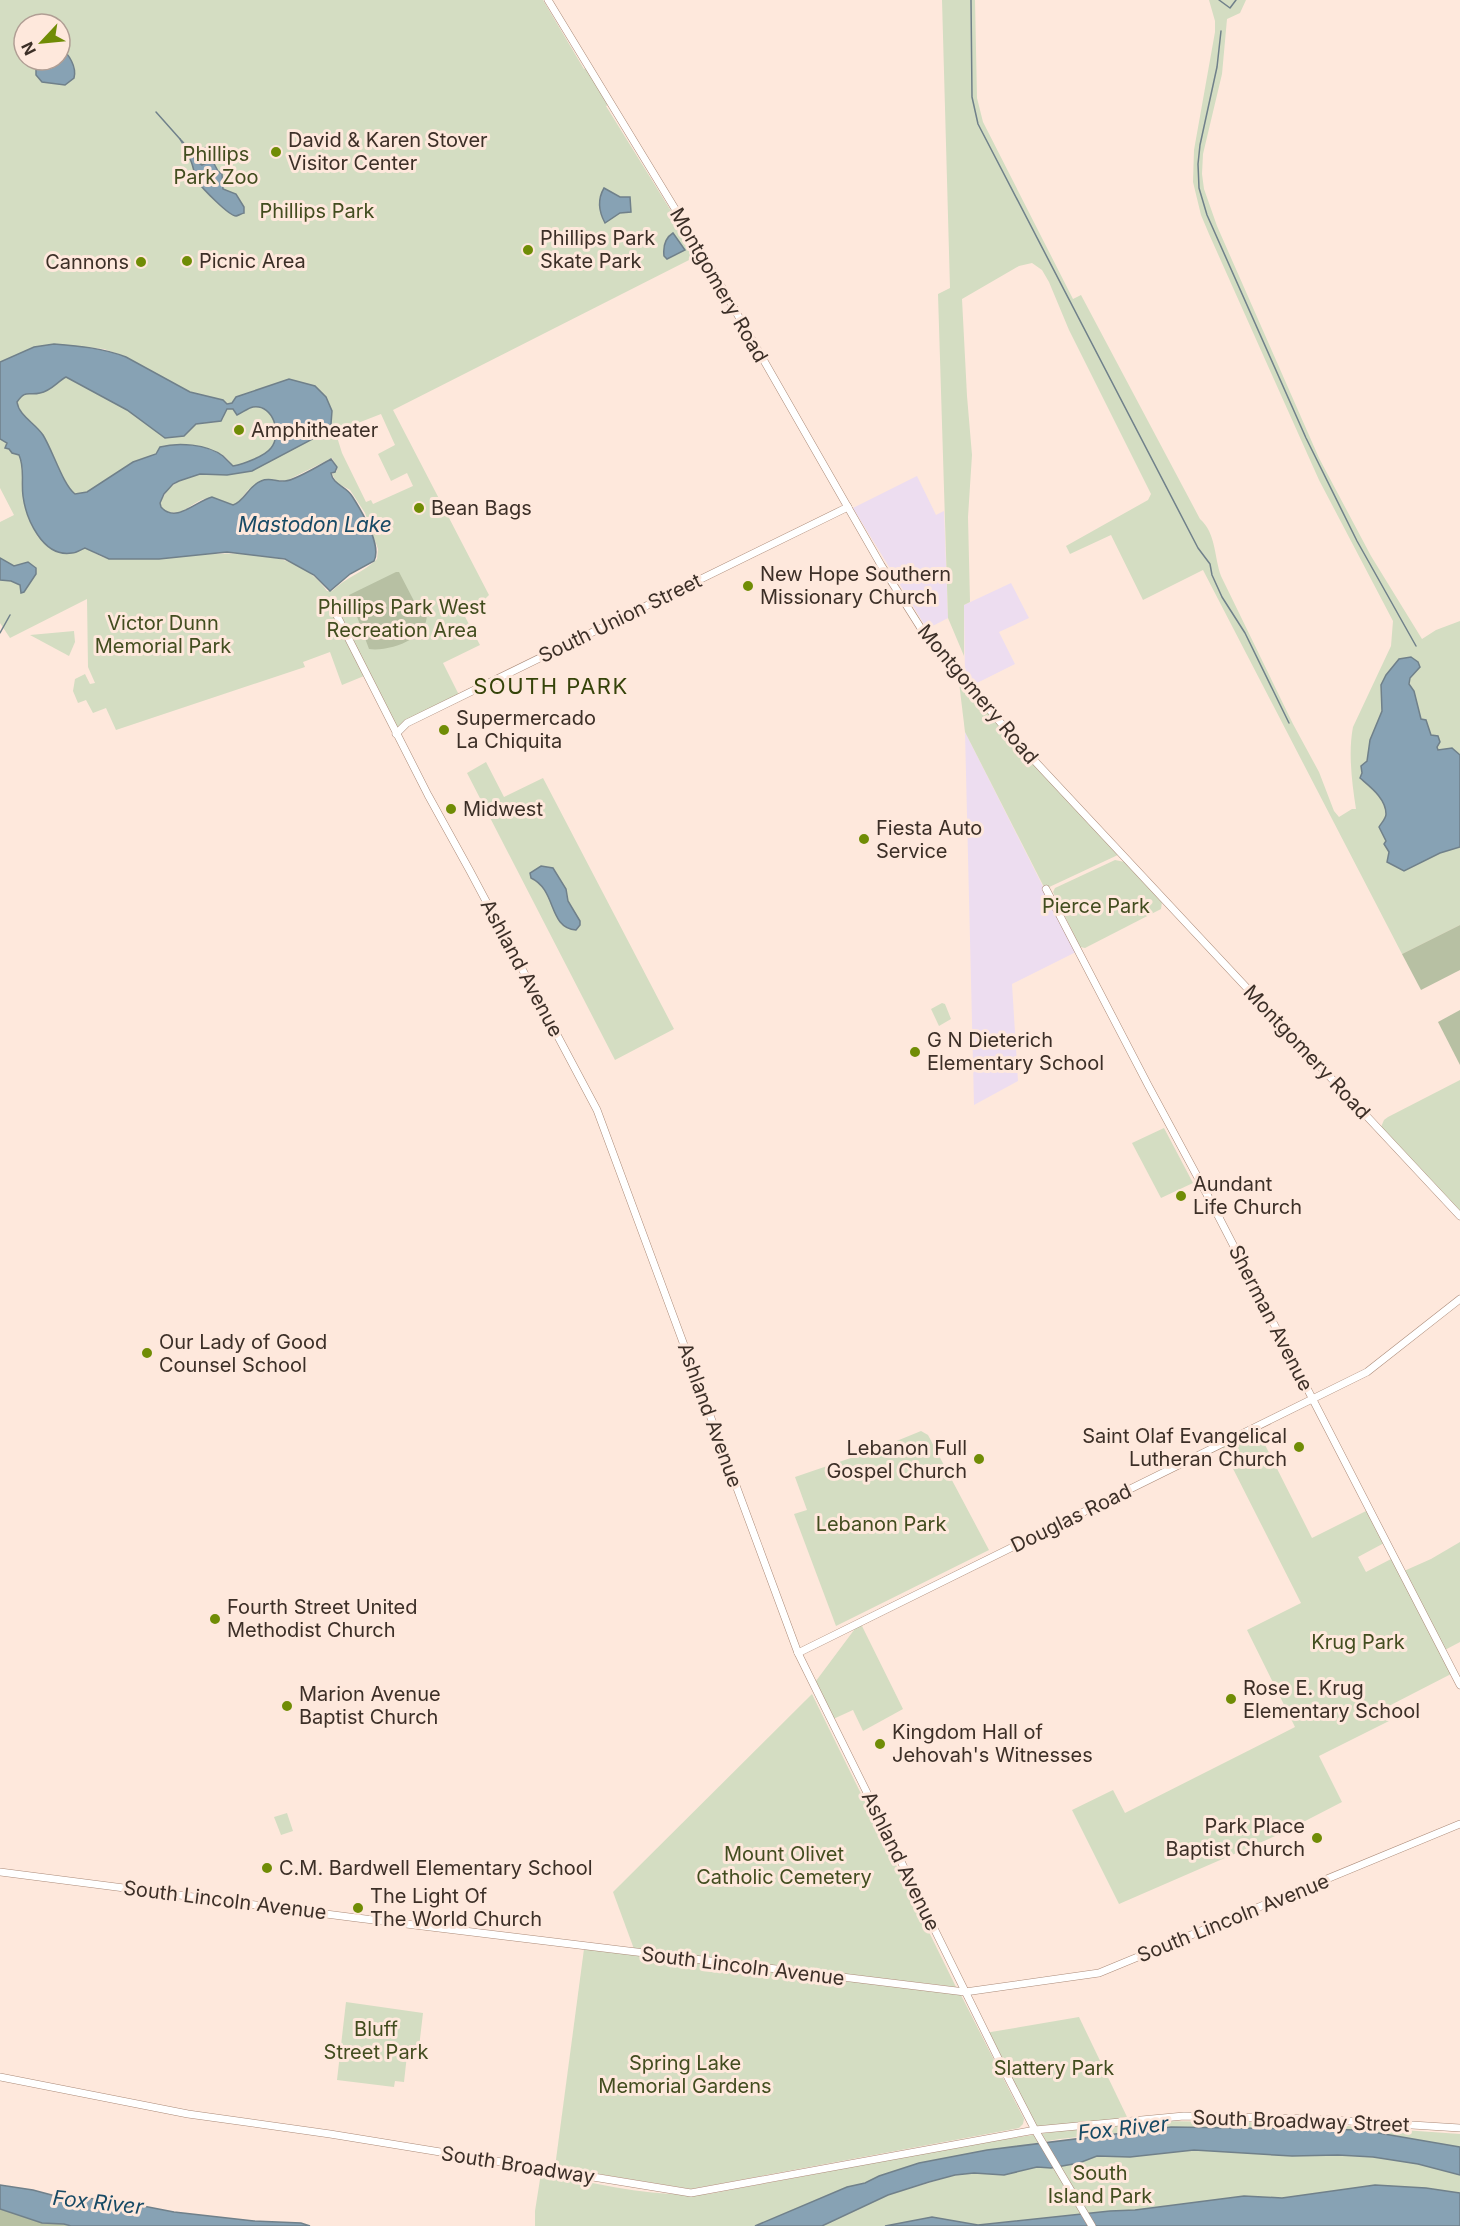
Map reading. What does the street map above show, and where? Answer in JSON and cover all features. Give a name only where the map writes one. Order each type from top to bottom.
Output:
[{"type":"street","name":"Montgomery Road","points":[[548,0],[708,263],[915,620],[969,687],[1106,838],[1460,1216]]},
{"type":"street","name":"South Union Street","points":[[396,734],[408,723],[526,663],[848,507]]},
{"type":"street","name":"Ashland Avenue","points":[[330,602],[396,734],[597,1110],[798,1653],[1035,2130],[1092,2226]]},
{"type":"street","name":"Sherman Avenue","points":[[1046,889],[1460,1684]]},
{"type":"street","name":"Douglas Road","points":[[798,1653],[1367,1372],[1460,1299]]},
{"type":"street","name":"South Lincoln Avenue","points":[[0,1872],[965,1992],[1100,1973],[1460,1824]]},
{"type":"street","name":"South Broadway","points":[[0,2077],[200,2116],[336,2135],[691,2193],[1035,2130]]},
{"type":"street","name":"South Broadway Street","points":[[1035,2130],[1184,2116],[1316,2118],[1460,2128]]},
{"type":"shaded area","points":[[917,476],[936,515],[944,511],[948,618],[927,629],[853,508]]},
{"type":"shaded area","points":[[1011,583],[1029,618],[999,632],[1015,664],[973,685],[965,675],[964,605]]},
{"type":"shaded area","points":[[965,732],[1076,952],[1012,984],[1018,1081],[974,1105]]},
{"type":"green space","name":"Phillips Park","points":[[0,0],[543,0],[584,69],[587,67],[611,103],[606,106],[695,252],[693,258],[393,410],[489,595],[462,611],[480,645],[443,663],[458,693],[458,698],[408,723],[396,734],[364,676],[342,685],[330,652],[303,662],[305,667],[116,730],[106,708],[93,713],[86,700],[78,703],[73,691],[75,679],[85,674],[90,684],[95,683],[88,667],[87,599],[10,638],[0,623],[0,522],[14,515],[0,488],[0,439],[7,443],[10,451],[18,453],[21,459],[27,510],[38,537],[78,551],[85,548],[110,558],[204,554],[261,555],[287,561],[309,573],[327,591],[332,591],[377,559],[378,549],[365,513],[350,490],[337,483],[332,474],[337,471],[337,468],[332,458],[286,481],[267,479],[261,481],[248,490],[237,504],[209,498],[175,513],[163,510],[160,503],[168,489],[179,481],[200,474],[235,473],[231,463],[215,451],[192,447],[160,448],[157,454],[133,462],[87,492],[75,494],[66,483],[43,435],[18,406],[17,401],[21,396],[70,377],[127,410],[165,438],[184,436],[196,424],[217,422],[223,419],[227,404],[222,400],[190,392],[126,357],[104,349],[54,344],[34,347],[0,362]],"holes":[[[381,414],[395,445],[378,454],[391,481],[407,473],[413,486],[373,504],[371,500],[366,502],[342,453],[337,437],[345,428]]]},
{"type":"green space","points":[[942,0],[975,0],[977,98],[983,122],[1073,299],[1081,295],[1200,519],[1209,531],[1221,576],[1319,772],[1334,811],[1339,817],[1356,809],[1351,758],[1353,727],[1391,646],[1393,621],[1319,480],[1209,234],[1201,215],[1193,182],[1194,150],[1215,32],[1215,21],[1209,0],[1246,0],[1240,13],[1227,19],[1222,74],[1203,154],[1204,189],[1217,226],[1319,458],[1371,556],[1422,639],[1436,630],[1460,621],[1460,925],[1402,954],[1203,570],[1143,600],[1111,535],[1070,554],[1066,546],[1148,500],[1151,494],[1069,330],[1049,282],[1042,270],[1032,263],[1019,266],[962,299],[972,455],[968,517],[970,602],[964,605],[964,656],[948,618],[938,294],[950,288]]},
{"type":"green space","name":"Phillips Park West Recreation Area","points":[[399,572],[414,601],[426,610],[426,620],[417,635],[408,641],[388,648],[369,649],[349,595]]},
{"type":"green space","points":[[74,631],[75,642],[69,656],[30,635]]},
{"type":"green space","points":[[958,674],[1120,854],[1045,889],[965,732]]},
{"type":"green space","points":[[486,762],[504,797],[543,778],[674,1029],[615,1060],[467,773]]},
{"type":"green space","name":"Pierce Park","points":[[1115,860],[1125,862],[1162,902],[1161,909],[1085,948],[1080,947],[1053,892],[1055,888]]},
{"type":"green space","points":[[1460,925],[1460,970],[1421,990],[1402,954]]},
{"type":"green space","points":[[942,1003],[945,1004],[951,1019],[939,1026],[931,1009]]},
{"type":"green space","points":[[1460,1010],[1460,1065],[1438,1022]]},
{"type":"green space","points":[[1460,1080],[1460,1213],[1381,1127],[1388,1117]]},
{"type":"green space","points":[[1164,1128],[1193,1183],[1161,1198],[1132,1143]]},
{"type":"green space","name":"Krug Park","points":[[1256,1427],[1312,1538],[1370,1509],[1386,1542],[1358,1557],[1366,1572],[1393,1558],[1451,1674],[1383,1709],[1389,1721],[1319,1756],[1342,1802],[1280,1834],[1119,1904],[1072,1810],[1113,1790],[1125,1813],[1295,1727],[1247,1630],[1301,1603],[1221,1445]]},
{"type":"green space","name":"Lebanon Park","points":[[921,1431],[928,1435],[989,1550],[836,1626],[794,1514],[807,1510],[795,1477],[877,1449]]},
{"type":"green space","points":[[1460,1542],[1460,1642],[1443,1651],[1404,1571]]},
{"type":"green space","points":[[860,1622],[903,1709],[863,1731],[853,1710],[831,1720],[813,1685]]},
{"type":"green space","name":"Mount Olivet Catholic Cemetery","points":[[812,1694],[956,1987],[634,1949],[613,1892]]},
{"type":"green space","points":[[287,1813],[293,1831],[281,1835],[274,1817]]},
{"type":"green space","name":"Spring Lake Memorial Gardens","points":[[584,1949],[961,1995],[1024,2119],[1023,2124],[1019,2128],[691,2189],[555,2167]]},
{"type":"green space","name":"Bluff Street Park","points":[[346,2002],[423,2013],[418,2056],[407,2055],[404,2082],[395,2081],[394,2087],[337,2080]]},
{"type":"green space","name":"Slattery Park","points":[[1079,2017],[1129,2121],[1035,2130],[985,2033]]},
{"type":"green space","name":"South Island Park","points":[[1159,2121],[1304,2123],[1460,2134],[1460,2147],[1361,2130],[1171,2127],[1060,2139],[919,2163],[865,2183],[847,2187],[755,2226],[535,2226],[541,2173],[645,2192],[709,2194],[973,2144],[1073,2129]]},
{"type":"green space","name":"South Island Park","points":[[1194,2150],[1292,2156],[1373,2157],[1418,2164],[1460,2175],[1460,2193],[1375,2185],[1282,2198],[1244,2196],[1135,2210],[978,2225],[932,2217],[885,2226],[822,2226],[888,2195],[955,2175],[974,2173],[1004,2175],[1037,2167],[1051,2168],[1079,2163],[1097,2156],[1130,2157]]},
{"type":"green space","points":[[0,2209],[42,2223],[71,2226],[0,2226]]},
{"type":"water","points":[[72,61],[75,74],[74,78],[65,85],[42,82],[36,72],[72,72]]},
{"type":"water","points":[[180,139],[202,165],[209,162],[205,147],[222,174],[223,189],[236,194],[244,207],[244,213],[236,216],[228,212],[200,185],[190,159],[188,156],[183,156],[188,152]]},
{"type":"water","points":[[604,188],[620,197],[630,197],[631,212],[620,213],[605,223],[600,206],[600,197]]},
{"type":"water","points":[[673,233],[685,250],[667,259],[664,256],[664,246],[668,237]]},
{"type":"water","name":"Mastodon Lake","points":[[54,344],[109,351],[126,357],[190,392],[223,400],[227,404],[232,403],[236,397],[289,379],[315,386],[326,397],[332,411],[331,424],[324,433],[252,471],[227,475],[200,474],[179,481],[164,494],[160,503],[161,507],[167,512],[180,512],[212,497],[233,505],[261,481],[289,480],[331,459],[337,467],[335,472],[331,473],[332,477],[352,496],[373,537],[376,554],[374,561],[350,574],[330,591],[314,575],[285,559],[227,552],[159,559],[109,559],[85,548],[72,553],[62,553],[53,549],[38,535],[28,515],[23,496],[19,455],[5,448],[7,443],[0,439],[0,362],[34,347]],"holes":[[[66,377],[127,410],[165,438],[184,436],[196,424],[221,421],[227,409],[233,409],[237,415],[253,407],[260,407],[271,415],[276,436],[271,448],[264,454],[233,466],[223,456],[209,449],[184,444],[160,447],[156,454],[133,462],[87,492],[75,494],[66,483],[43,435],[24,415],[17,402],[25,394],[44,392]]]},
{"type":"water","points":[[0,558],[14,566],[28,562],[36,568],[36,574],[24,592],[21,593],[20,585],[0,580]]},
{"type":"water","points":[[1411,657],[1418,662],[1420,667],[1410,678],[1409,684],[1414,691],[1421,719],[1426,720],[1431,735],[1438,736],[1440,742],[1438,750],[1452,748],[1460,755],[1460,847],[1440,853],[1404,871],[1387,862],[1389,852],[1379,827],[1386,816],[1385,808],[1376,793],[1360,778],[1361,766],[1367,761],[1370,740],[1382,711],[1381,685],[1399,659]]},
{"type":"water","points":[[541,866],[553,868],[566,889],[568,901],[580,921],[576,930],[567,928],[561,923],[545,891],[531,878],[530,873]]},
{"type":"water","points":[[1171,2127],[1361,2130],[1460,2147],[1460,2175],[1418,2164],[1373,2157],[1338,2155],[1292,2156],[1194,2150],[1130,2157],[1097,2156],[1079,2163],[1051,2168],[1037,2167],[1004,2175],[974,2173],[955,2175],[888,2195],[822,2226],[755,2226],[847,2187],[865,2183],[919,2163],[987,2150]]},
{"type":"water","name":"Fox River","points":[[0,2185],[63,2198],[107,2199],[174,2212],[254,2221],[301,2223],[310,2226],[71,2226],[42,2223],[0,2209]]},
{"type":"water","points":[[1375,2185],[1460,2193],[1460,2226],[885,2226],[932,2217],[978,2225],[1135,2210],[1244,2196],[1282,2198]]},
{"type":"waterway","points":[[971,0],[972,97],[978,124],[1198,548],[1210,564],[1212,575],[1222,597],[1245,633],[1289,723]]},
{"type":"waterway","points":[[1219,0],[1230,8],[1236,0]]},
{"type":"waterway","points":[[1221,31],[1217,67],[1198,164],[1199,188],[1207,215],[1306,438],[1357,541],[1416,646]]},
{"type":"waterway","points":[[156,112],[180,139]]},
{"type":"waterway","points":[[0,633],[10,615]]},
{"type":"place","name":"David & Karen Stover Visitor Center","points":[[276,152]]},
{"type":"place","name":"Phillips Park Skate Park","points":[[528,250]]},
{"type":"place","name":"Picnic Area","points":[[187,261]]},
{"type":"place","name":"Cannons","points":[[141,262]]},
{"type":"place","name":"Amphitheater","points":[[239,430]]},
{"type":"place","name":"Bean Bags","points":[[419,508]]},
{"type":"place","name":"New Hope Southern Missionary Church","points":[[748,586]]},
{"type":"place","name":"Supermercado La Chiquita","points":[[444,730]]},
{"type":"place","name":"Midwest","points":[[451,809]]},
{"type":"place","name":"Fiesta Auto Service","points":[[864,839]]},
{"type":"place","name":"G N Dieterich Elementary School","points":[[915,1052]]},
{"type":"place","name":"Aundant Life Church","points":[[1181,1196]]},
{"type":"place","name":"Our Lady of Good Counsel School","points":[[147,1353]]},
{"type":"place","name":"Saint Olaf Evangelical Lutheran Church","points":[[1299,1447]]},
{"type":"place","name":"Lebanon Full Gospel Church","points":[[979,1459]]},
{"type":"place","name":"Fourth Street United Methodist Church","points":[[215,1619]]},
{"type":"place","name":"Rose E. Krug Elementary School","points":[[1231,1699]]},
{"type":"place","name":"Marion Avenue Baptist Church","points":[[287,1706]]},
{"type":"place","name":"Kingdom Hall of Jehovah's Witnesses","points":[[880,1744]]},
{"type":"place","name":"Park Place Baptist Church","points":[[1317,1838]]},
{"type":"place","name":"C.M. Bardwell Elementary School","points":[[267,1868]]},
{"type":"place","name":"The Light Of The World Church","points":[[358,1908]]},
{"type":"district","name":"SOUTH PARK","points":[[551,686]]},
{"type":"park label","name":"Phillips Park Zoo","points":[[216,166]]},
{"type":"park label","name":"Victor Dunn Memorial Park","points":[[163,634]]}]
